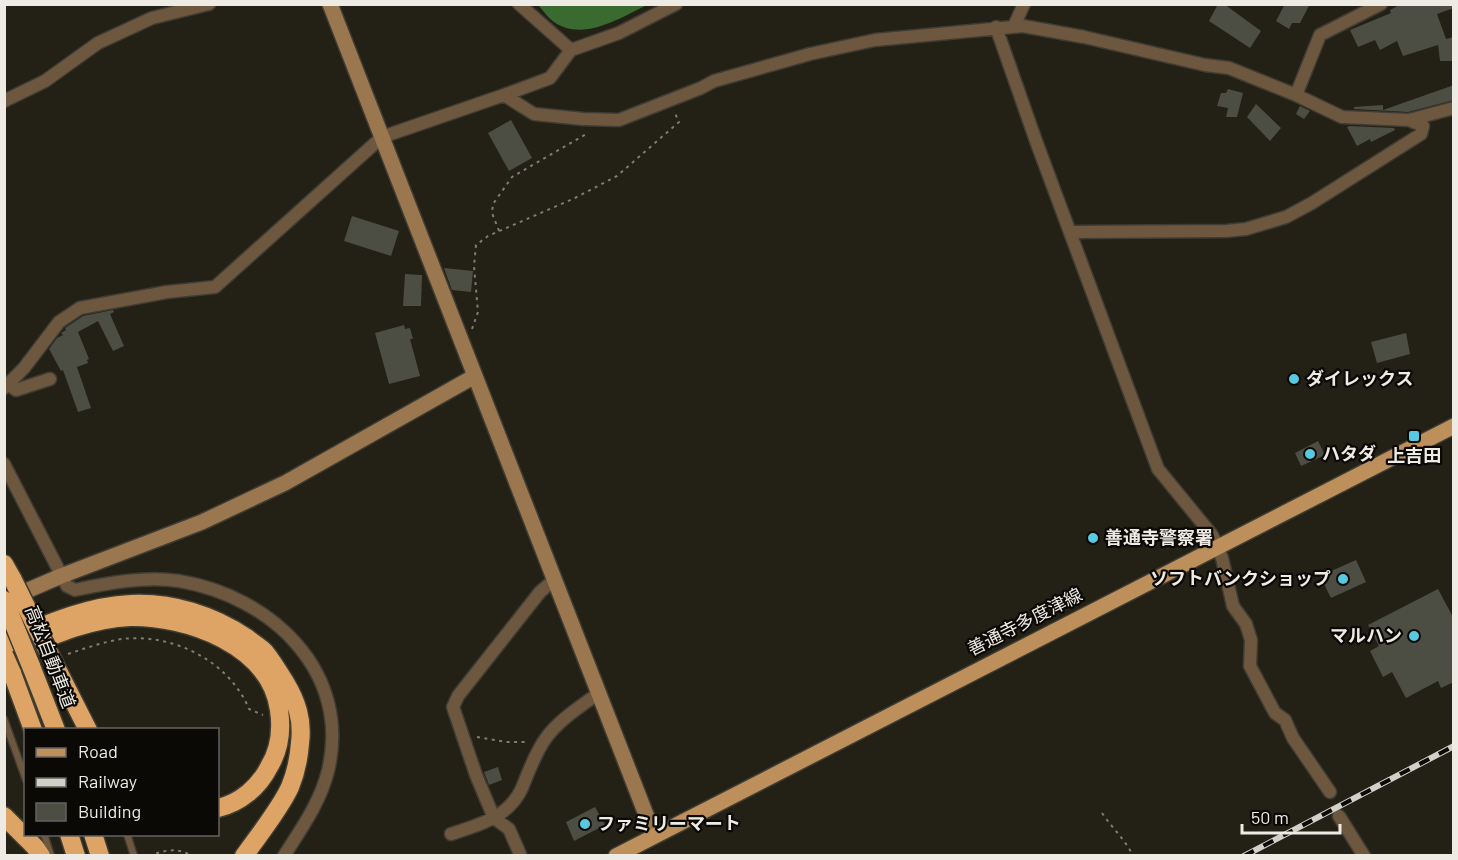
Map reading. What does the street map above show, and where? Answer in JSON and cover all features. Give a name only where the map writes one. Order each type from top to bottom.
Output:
[{"type":"highway","points":[[4,564],[60,657],[87,728]]},
{"type":"highway","name":"高松自動車道","points":[[4,600],[56,728]]},
{"type":"highway","points":[[4,642],[66,617],[91,610],[129,604],[149,604],[172,606],[206,616],[237,632],[263,650],[275,665],[295,701],[301,718],[300,743],[290,787],[244,855]]},
{"type":"highway","points":[[33,728],[7,662],[68,629],[129,617],[170,619],[214,635],[241,651],[263,672],[278,702],[281,723],[280,742],[266,774],[254,789],[236,801],[219,808]]},
{"type":"highway","points":[[4,816],[41,855]]},
{"type":"highway","points":[[70,836],[76,855]]},
{"type":"highway","points":[[94,836],[100,855]]},
{"type":"main road","name":"善通寺多度津線","points":[[616,855],[1454,426]]},
{"type":"street","points":[[4,101],[45,81],[98,43],[152,18],[209,4]]},
{"type":"street","points":[[330,4],[654,835]]},
{"type":"street","points":[[519,4],[571,50]]},
{"type":"street","points":[[50,379],[16,390],[6,386],[24,368],[59,322],[80,308],[168,292],[215,287],[382,137],[550,78],[571,50],[619,33],[676,4]]},
{"type":"street","points":[[1014,26],[1024,4]]},
{"type":"street","points":[[1296,95],[1320,35],[1382,4]]},
{"type":"street","points":[[504,95],[534,114],[619,120],[714,81],[810,54],[875,40],[1014,26],[1084,37],[1205,65],[1229,68],[1296,95],[1342,117],[1409,120],[1454,108]]},
{"type":"street","points":[[996,27],[1158,469],[1212,535],[1222,558],[1233,606],[1246,624],[1251,640],[1250,666],[1275,713],[1285,720],[1293,738],[1330,792]]},
{"type":"street","points":[[1071,232],[1226,231],[1246,229],[1286,217],[1421,134],[1423,126],[1409,120]]},
{"type":"street","points":[[4,600],[202,522],[285,483],[475,376]]},
{"type":"street","points":[[4,464],[67,586],[75,590],[153,580],[178,581],[227,595],[253,607],[289,633],[302,650],[324,689],[330,712],[332,742],[327,772],[312,812],[284,855]]},
{"type":"street","points":[[520,854],[508,829],[494,818],[476,775],[453,707],[458,696],[540,592],[554,580]]},
{"type":"street","points":[[451,834],[494,818],[506,811],[517,798],[532,760],[545,739],[576,709],[599,693]]},
{"type":"street","points":[[1339,816],[1364,855]]},
{"type":"lane","points":[[4,719],[24,774]]},
{"type":"lane","points":[[45,836],[51,855]]},
{"type":"lane","points":[[128,836],[134,855]]},
{"type":"path","points":[[462,343],[471,333],[478,312],[474,266],[476,245],[499,231],[575,198],[617,176],[679,122],[669,100]]},
{"type":"path","points":[[499,231],[492,213],[493,204],[512,177],[611,119]]},
{"type":"path","points":[[60,657],[99,644],[124,639],[173,644],[200,655],[227,676],[246,701],[249,709],[263,715]]},
{"type":"path","points":[[463,735],[506,742],[545,739]]},
{"type":"path","points":[[1102,813],[1124,840],[1132,855]]},
{"type":"path","points":[[149,855],[170,849],[192,855]]},
{"type":"shaded area","points":[[538,5],[647,5],[601,26],[577,30],[565,28],[554,22]]},
{"type":"building","points":[[1218,4],[1224,4],[1261,31],[1250,48],[1209,21]]},
{"type":"building","points":[[1285,4],[1310,4],[1300,23],[1292,23],[1289,29],[1276,21]]},
{"type":"building","points":[[1401,4],[1454,4],[1454,8],[1437,14],[1446,39],[1454,37],[1454,61],[1440,61],[1438,45],[1403,56],[1397,41],[1380,50],[1375,40],[1358,47],[1350,30],[1391,13],[1390,10]]},
{"type":"building","points":[[1454,85],[1454,100],[1408,112],[1354,109],[1354,107],[1383,105],[1383,110]]},
{"type":"building","points":[[1228,89],[1243,93],[1237,117],[1226,117],[1228,108],[1217,106],[1221,93],[1226,93]]},
{"type":"building","points":[[1256,104],[1281,128],[1270,141],[1247,117]]},
{"type":"building","points":[[1300,106],[1310,111],[1304,119],[1296,114]]},
{"type":"building","points":[[511,120],[532,158],[509,171],[488,133]]},
{"type":"building","points":[[1347,127],[1394,128],[1395,130],[1357,146]]},
{"type":"building","points":[[352,216],[399,231],[391,256],[344,241]]},
{"type":"building","points":[[444,268],[473,271],[471,292],[452,290]]},
{"type":"building","points":[[405,274],[422,275],[421,306],[403,306]]},
{"type":"building","points":[[113,310],[114,312],[110,314],[124,346],[113,351],[98,321],[78,332],[89,359],[88,363],[77,367],[91,408],[78,412],[63,370],[61,371],[49,349],[57,338],[63,335],[61,333],[66,330],[65,328],[83,316]]},
{"type":"building","points":[[404,325],[405,329],[410,328],[413,339],[410,339],[420,376],[389,384],[375,333]]},
{"type":"building","points":[[1406,333],[1410,354],[1377,363],[1371,342]]},
{"type":"building","name":"ハタダ","points":[[1318,441],[1325,455],[1301,466],[1295,453]]},
{"type":"building","name":"ソフトバンクショップ","points":[[1356,560],[1366,582],[1331,598],[1320,576]]},
{"type":"building","name":"マルハン","points":[[1438,589],[1454,619],[1454,682],[1441,688],[1438,681],[1406,698],[1392,672],[1383,677],[1370,651],[1379,646],[1368,625]]},
{"type":"building","points":[[498,767],[502,780],[489,785],[484,772]]},
{"type":"building","name":"ファミリーマート","points":[[595,807],[605,825],[574,841],[566,822]]},
{"type":"railway","points":[[1244,856],[1454,746]]},
{"type":"place","name":"ダイレックス","points":[[1294,379]]},
{"type":"place","name":"上吉田","points":[[1414,436]]},
{"type":"place","name":"ハタダ","points":[[1310,454]]},
{"type":"place","name":"善通寺警察署","points":[[1093,538]]},
{"type":"place","name":"ソフトバンクショップ","points":[[1343,579]]},
{"type":"place","name":"マルハン","points":[[1414,636]]},
{"type":"place","name":"ファミリーマート","points":[[585,824]]}]
